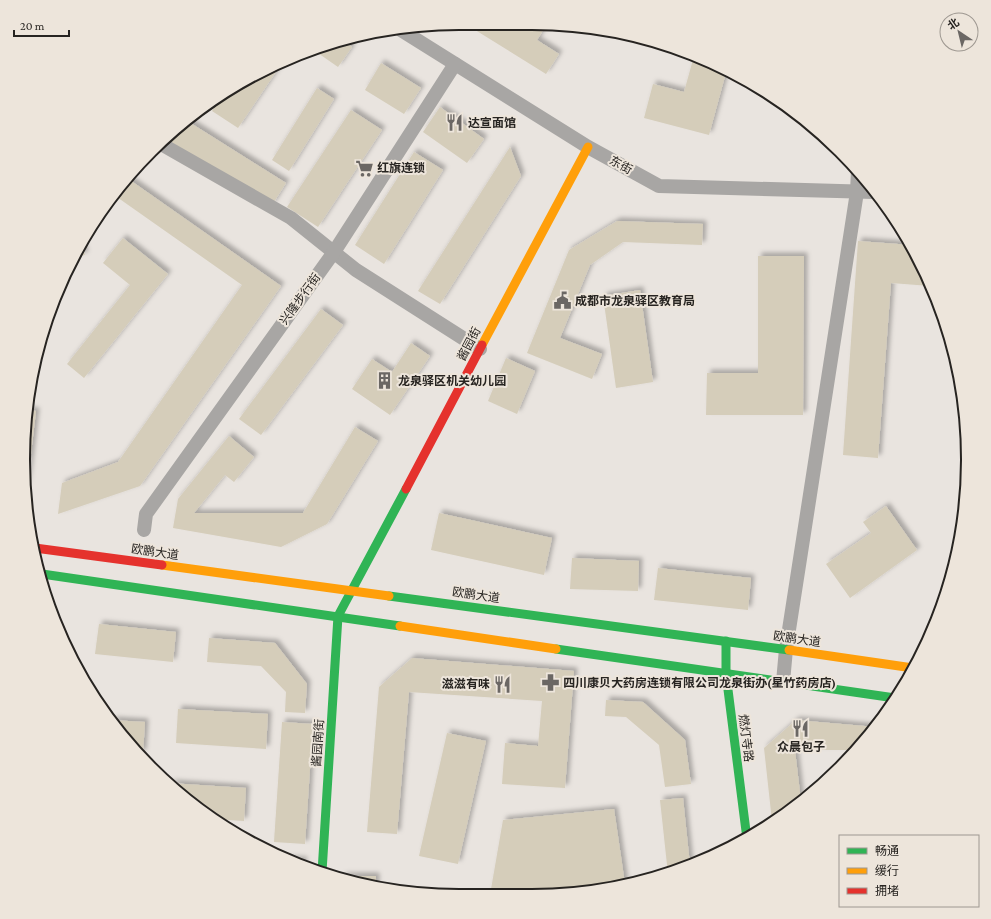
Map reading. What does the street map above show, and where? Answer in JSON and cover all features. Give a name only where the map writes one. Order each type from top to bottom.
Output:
[{"type":"main road","name":"酱园街","points":[[338,616],[588,147]]},
{"type":"main road","name":"欧鹏大道","points":[[39,549],[786,649],[907,667]]},
{"type":"main road","points":[[46,575],[889,697]]},
{"type":"main road","name":"酱园南街","points":[[322,866],[338,616]]},
{"type":"main road","name":"燃灯寺路","points":[[726,641],[726,674],[746,831]]},
{"type":"street","name":"东街","points":[[407,34],[588,147],[659,186],[867,192]]},
{"type":"street","name":"兴隆步行街","points":[[144,530],[146,514],[334,252],[455,64]]},
{"type":"street","points":[[166,147],[291,218],[356,270],[480,349]]},
{"type":"street","points":[[783,682],[786,649],[857,192],[858,180]]},
{"type":"building","points":[[475,30],[543,30],[537,40],[559,54],[546,74]]},
{"type":"building","points":[[349,45],[352,47],[338,67],[319,54]]},
{"type":"building","points":[[692,62],[725,76],[709,135],[644,118],[653,84],[684,92]]},
{"type":"building","points":[[381,63],[421,88],[404,114],[365,90]]},
{"type":"building","points":[[276,71],[238,128],[212,111],[221,102]]},
{"type":"building","points":[[317,88],[334,99],[289,171],[272,160]]},
{"type":"building","points":[[440,107],[484,139],[467,163],[423,132]]},
{"type":"building","points":[[351,110],[382,130],[318,227],[287,207]]},
{"type":"building","points":[[192,124],[286,183],[272,205],[171,142]]},
{"type":"building","points":[[510,147],[521,176],[440,304],[418,291]]},
{"type":"building","points":[[414,152],[443,170],[384,264],[355,245]]},
{"type":"building","points":[[132,182],[281,286],[140,486],[58,514],[62,483],[118,462],[242,285],[119,198]]},
{"type":"building","name":"成都市龙泉驿区教育局","points":[[617,221],[703,224],[702,245],[623,242],[590,265],[560,338],[602,354],[592,379],[527,353],[569,250]]},
{"type":"building","points":[[123,238],[168,274],[84,378],[67,364],[130,285],[103,263]]},
{"type":"building","points":[[858,241],[903,244],[924,286],[891,283],[878,458],[843,455]]},
{"type":"building","points":[[758,256],[804,256],[803,415],[706,415],[707,373],[758,373]]},
{"type":"building","points":[[640,290],[653,382],[616,388],[603,296]]},
{"type":"building","points":[[321,309],[343,325],[261,435],[239,419]]},
{"type":"building","name":"龙泉驿区机关幼儿园","points":[[411,343],[430,356],[390,415],[352,389],[372,359],[392,372]]},
{"type":"building","points":[[506,358],[535,371],[517,414],[488,401]]},
{"type":"building","points":[[33,411],[36,411],[30,462]]},
{"type":"building","points":[[355,427],[378,441],[327,524],[281,547],[173,528],[178,499],[229,436],[254,457],[234,482],[225,475],[194,513],[303,513]]},
{"type":"building","points":[[886,506],[917,550],[850,598],[826,564],[871,533],[863,522]]},
{"type":"building","points":[[439,513],[552,538],[544,575],[431,550]]},
{"type":"building","points":[[572,558],[639,561],[638,591],[570,589]]},
{"type":"building","points":[[658,568],[751,578],[748,610],[654,600]]},
{"type":"building","points":[[99,624],[176,632],[173,662],[95,654]]},
{"type":"building","points":[[209,638],[275,643],[307,684],[305,713],[285,712],[286,692],[261,666],[207,662]]},
{"type":"building","points":[[412,658],[574,671],[565,788],[502,784],[505,743],[538,746],[542,701],[409,692],[397,834],[367,832],[379,687]]},
{"type":"building","points":[[606,700],[643,702],[685,740],[691,784],[665,787],[659,745],[626,717],[605,716]]},
{"type":"building","points":[[178,709],[268,714],[266,749],[176,743]]},
{"type":"building","points":[[119,720],[145,722],[143,750]]},
{"type":"building","points":[[796,720],[868,726],[847,750],[795,750],[800,794],[771,816],[764,748]]},
{"type":"building","points":[[282,722],[313,724],[305,844],[274,842]]},
{"type":"building","points":[[447,733],[486,741],[458,864],[419,856]]},
{"type":"building","points":[[178,784],[246,788],[244,821],[226,820]]},
{"type":"building","points":[[683,798],[689,859],[667,867],[660,800]]},
{"type":"building","points":[[614,809],[624,879],[560,888],[491,889],[503,820]]},
{"type":"building","points":[[356,876],[376,876],[376,881]]},
{"type":"traffic: fast","points":[[322,866],[338,616],[406,489]]},
{"type":"traffic: fast","points":[[46,575],[400,626]]},
{"type":"traffic: fast","points":[[389,596],[789,650]]},
{"type":"traffic: fast","points":[[726,641],[726,674],[746,831]]},
{"type":"traffic: fast","points":[[556,649],[889,697]]},
{"type":"traffic: slow","points":[[482,345],[588,147]]},
{"type":"traffic: slow","points":[[162,565],[389,596]]},
{"type":"traffic: slow","points":[[400,626],[556,649]]},
{"type":"traffic: slow","points":[[789,650],[907,667]]},
{"type":"traffic: jam","points":[[406,489],[482,345]]},
{"type":"traffic: jam","points":[[39,549],[162,565]]},
{"type":"place","name":"达宣面馆","points":[[455,123]]},
{"type":"place","name":"红旗连锁","points":[[364,168]]},
{"type":"place","name":"成都市龙泉驿区教育局","points":[[562,301]]},
{"type":"place","name":"龙泉驿区机关幼儿园","points":[[385,381]]},
{"type":"place","name":"四川康贝大药房连锁有限公司龙泉街办(星竹药房店)","points":[[550,683]]},
{"type":"place","name":"滋滋有味","points":[[503,684]]},
{"type":"place","name":"众晨包子","points":[[801,728]]}]
